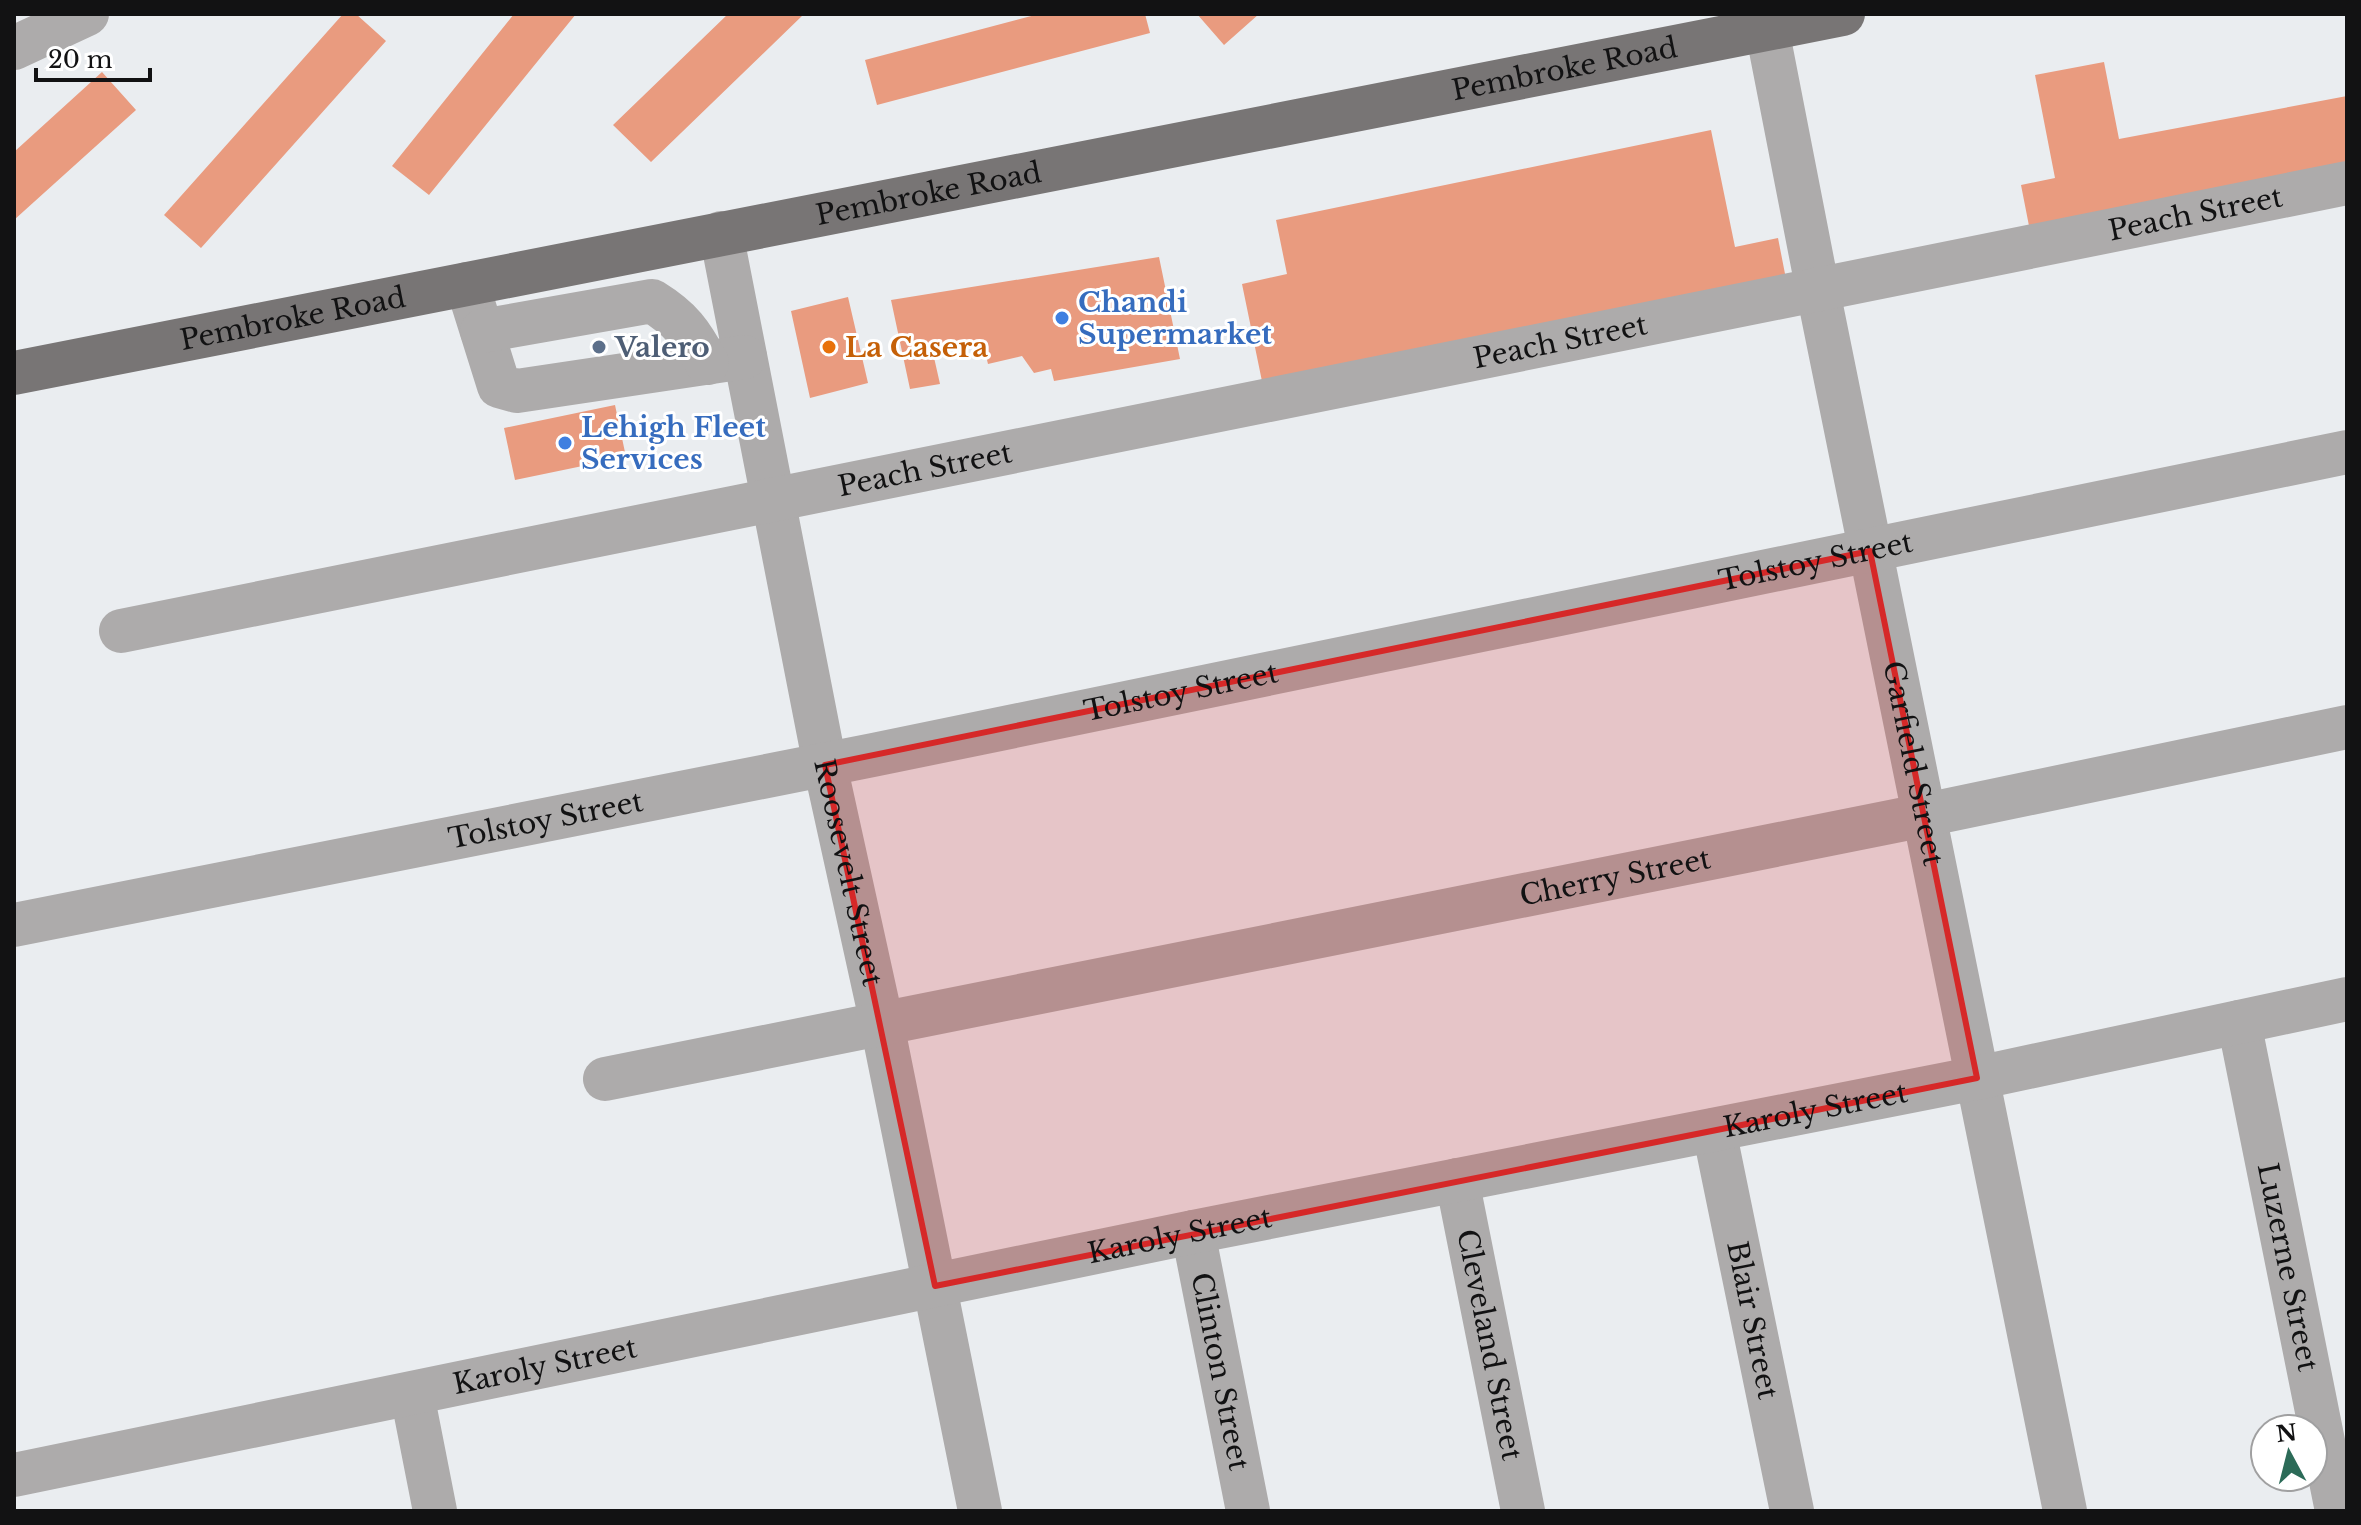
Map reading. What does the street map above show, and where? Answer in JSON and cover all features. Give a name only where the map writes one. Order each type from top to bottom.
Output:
[{"type":"main road","name":"Pembroke Road","points":[[14,373],[1766,22],[1843,14]]},
{"type":"street","points":[[14,48],[87,14]]},
{"type":"street","name":"Garfield Street","points":[[1766,22],[2065,1511]]},
{"type":"street","name":"Peach Street","points":[[121,631],[2347,183]]},
{"type":"street","name":"Roosevelt Street","points":[[721,233],[726,360],[773,500],[980,1511]]},
{"type":"street","points":[[640,249],[652,301]]},
{"type":"street","points":[[467,284],[499,386],[517,391],[726,360]]},
{"type":"street","points":[[482,331],[652,301],[675,315],[726,360]]},
{"type":"street","name":"Tolstoy Street","points":[[14,925],[825,765],[2347,452]]},
{"type":"street","name":"Cherry Street","points":[[605,1079],[1925,815],[2347,727]]},
{"type":"street","name":"Karoly Street","points":[[14,1475],[1193,1232],[1977,1078],[2347,999]]},
{"type":"street","name":"Luzerne Street","points":[[2239,1022],[2337,1511]]},
{"type":"street","name":"Blair Street","points":[[1714,1130],[1792,1511]]},
{"type":"street","name":"Cleveland Street","points":[[1457,1180],[1523,1511]]},
{"type":"street","name":"Clinton Street","points":[[1193,1232],[1248,1511]]},
{"type":"street","points":[[412,1394],[435,1511]]},
{"type":"highlighted area","points":[[1870,551],[1977,1078],[935,1286],[825,765]]},
{"type":"building","points":[[343,14],[356,14],[386,41],[201,248],[164,215]]},
{"type":"building","points":[[514,14],[576,14],[429,195],[392,166]]},
{"type":"building","points":[[728,14],[804,14],[651,162],[613,125]]},
{"type":"building","points":[[1039,14],[1145,14],[1150,33],[877,105],[865,60]]},
{"type":"building","points":[[1197,14],[1259,14],[1224,45]]},
{"type":"building","points":[[2104,62],[2119,139],[2347,96],[2347,171],[2030,231],[2021,185],[2055,178],[2035,75]]},
{"type":"building","points":[[102,72],[136,110],[14,220],[14,152]]},
{"type":"building","points":[[1711,130],[1735,247],[1778,238],[1787,284],[1264,391],[1242,284],[1287,274],[1276,220]]},
{"type":"building","name":"Chandi Supermarket","points":[[1159,257],[1180,359],[1054,381],[1051,369],[1034,373],[1022,356],[988,364],[983,344],[956,344],[933,353],[940,384],[910,389],[891,300]]},
{"type":"building","name":"La Casera","points":[[848,297],[868,383],[810,398],[791,311]]},
{"type":"building","name":"Lehigh Fleet Services","points":[[615,405],[626,457],[515,480],[504,428]]},
{"type":"place","name":"Chandi Supermarket","points":[[1062,318]]},
{"type":"place","name":"Valero","points":[[599,347]]},
{"type":"place","name":"La Casera","points":[[829,347]]},
{"type":"place","name":"Lehigh Fleet Services","points":[[565,443]]}]
